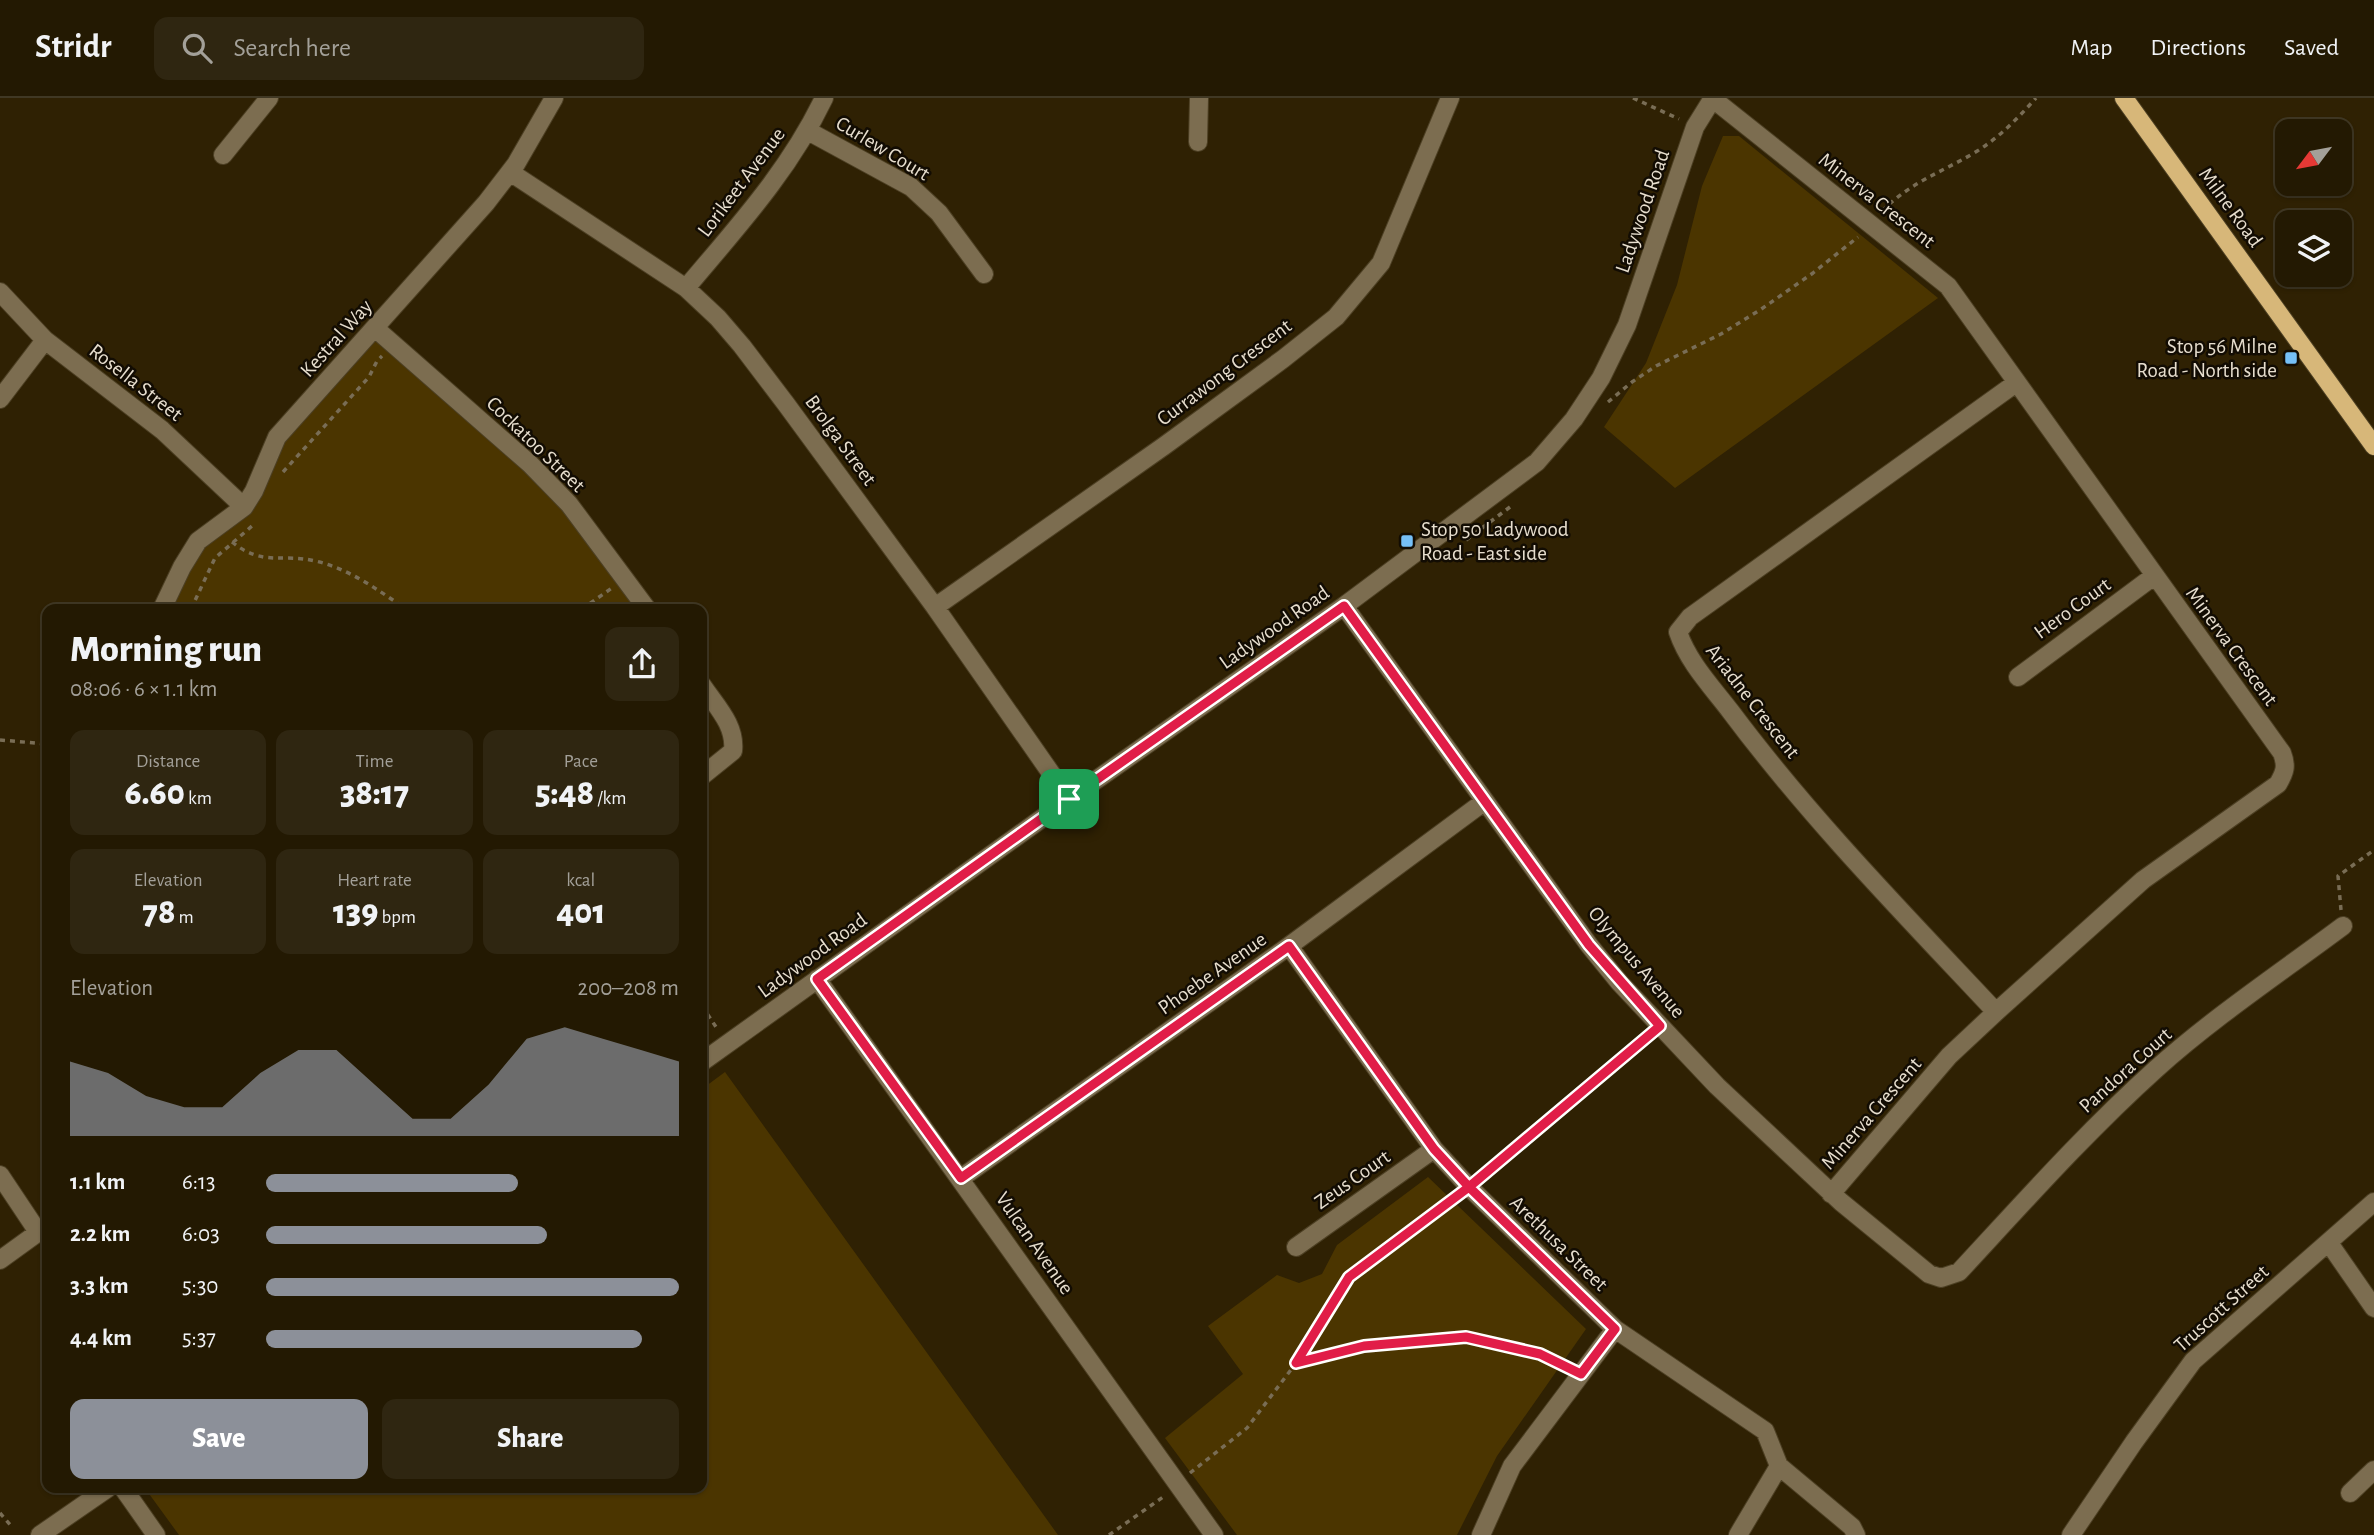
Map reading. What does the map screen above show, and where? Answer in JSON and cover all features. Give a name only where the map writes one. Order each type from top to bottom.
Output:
[{"type":"main road","name":"Milne Road","points":[[2124,98],[2374,446]]},
{"type":"street","points":[[223,155],[270,98]]},
{"type":"street","name":"Kestral Way","points":[[164,604],[198,541],[244,507],[254,491],[277,437],[486,203],[510,172],[554,98]]},
{"type":"street","name":"Lorikeet Avenue","points":[[686,288],[775,183],[808,131],[824,98]]},
{"type":"street","points":[[1198,142],[1199,98]]},
{"type":"street","name":"Currawong Crescent","points":[[935,607],[1186,430],[1336,317],[1381,263],[1450,98]]},
{"type":"street","name":"Ladywood Road","points":[[707,1058],[1344,606],[1537,462],[1574,419],[1601,378],[1627,325],[1695,127],[1713,98]]},
{"type":"street","name":"Minerva Crescent","points":[[1713,98],[1948,286],[2282,753],[2286,769],[2278,784],[2125,895],[1996,1012],[1949,1056],[1831,1194]]},
{"type":"street","name":"Curlew Court","points":[[808,131],[911,187],[939,213],[984,274]]},
{"type":"street","name":"Brolga Street","points":[[510,172],[686,288],[718,318],[742,346],[935,607],[1069,799]]},
{"type":"street","name":"Rosella Street","points":[[0,292],[45,340],[162,430],[244,507]]},
{"type":"street","name":"Cockatoo Street","points":[[376,329],[530,464],[569,504],[642,604]]},
{"type":"street","points":[[0,399],[45,340]]},
{"type":"street","name":"Ariadne Crescent","points":[[1996,1012],[1813,815],[1684,649],[1678,632],[1690,617],[2016,383]]},
{"type":"street","name":"Hero Court","points":[[2018,677],[2154,576]]},
{"type":"street","name":"Olympus Avenue","points":[[1344,606],[1589,945],[1660,1026],[1717,1086],[1831,1194],[1929,1273],[1941,1278],[1959,1272]]},
{"type":"street","points":[[707,692],[726,718],[734,736],[733,751],[707,772]]},
{"type":"street","name":"Phoebe Avenue","points":[[961,1178],[1289,946],[1485,801]]},
{"type":"street","name":"Pandora Court","points":[[1959,1272],[2111,1110],[2158,1067],[2208,1026],[2343,926]]},
{"type":"street","name":"Arethusa Street","points":[[1289,946],[1434,1149],[1469,1187],[1615,1329],[1765,1431],[1779,1466]]},
{"type":"street","name":"Vulcan Avenue","points":[[817,979],[1214,1535]]},
{"type":"street","name":"Zeus Court","points":[[1296,1247],[1434,1149]]},
{"type":"street","points":[[0,1175],[42,1228]]},
{"type":"street","name":"Truscott Street","points":[[2071,1535],[2193,1361],[2374,1202]]},
{"type":"street","points":[[0,1260],[42,1230]]},
{"type":"street","points":[[2329,1243],[2374,1308]]},
{"type":"street","points":[[1481,1535],[1512,1466],[1615,1329]]},
{"type":"street","points":[[1738,1535],[1779,1466],[1852,1527],[1856,1535]]},
{"type":"street","points":[[2350,1493],[2374,1470]]},
{"type":"street","points":[[40,1535],[101,1493]]},
{"type":"street","points":[[127,1493],[156,1535]]},
{"type":"path","points":[[1633,98],[1695,127]]},
{"type":"path","points":[[1882,211],[1913,185],[1976,151],[2007,130],[2036,98]]},
{"type":"path","points":[[1604,404],[1657,366],[1721,334],[1760,310],[1859,236]]},
{"type":"path","points":[[279,480],[282,473],[369,377],[377,361],[393,344]]},
{"type":"path","points":[[1457,546],[1517,502]]},
{"type":"path","points":[[193,604],[215,558],[258,519]]},
{"type":"path","points":[[232,542],[247,552],[267,559],[294,558],[316,561],[368,582],[399,604]]},
{"type":"path","points":[[589,604],[625,580]]},
{"type":"path","points":[[0,740],[42,744]]},
{"type":"path","points":[[2343,926],[2338,876],[2374,850]]},
{"type":"path","points":[[707,1013],[727,1043]]},
{"type":"path","points":[[1109,1535],[1179,1485],[1247,1428],[1296,1363],[1349,1277],[1469,1187],[1660,1026]]},
{"type":"path","points":[[1296,1363],[1364,1346],[1466,1337],[1540,1354],[1581,1374]]},
{"type":"path","points":[[0,1513],[13,1528]]},
{"type":"shaded area","points":[[1723,136],[1739,136],[1938,298],[1675,488],[1604,427],[1646,363],[1677,285],[1702,186]]},
{"type":"shaded area","points":[[376,329],[530,464],[642,604],[164,604],[182,567],[229,520],[263,467]]},
{"type":"shaded area","points":[[725,1072],[1058,1535],[179,1535],[148,1493],[707,1493],[707,1085]]},
{"type":"shaded area","points":[[1428,1177],[1586,1329],[1497,1456],[1457,1535],[1237,1535],[1165,1438],[1243,1374],[1208,1326],[1277,1275],[1299,1283],[1322,1274],[1337,1245]]},
{"type":"place","name":"Stop 56 Milne Road - North side","points":[[2291,358]]},
{"type":"place","name":"Stop 50 Ladywood Road - East side","points":[[1407,541]]},
{"type":"route","points":[[1069,799],[817,979],[961,1178],[1289,946],[1434,1149],[1469,1187],[1615,1329],[1581,1374],[1540,1354],[1466,1337],[1364,1346],[1296,1363],[1349,1277],[1469,1187],[1660,1026],[1589,945],[1344,606],[1069,799]]}]
